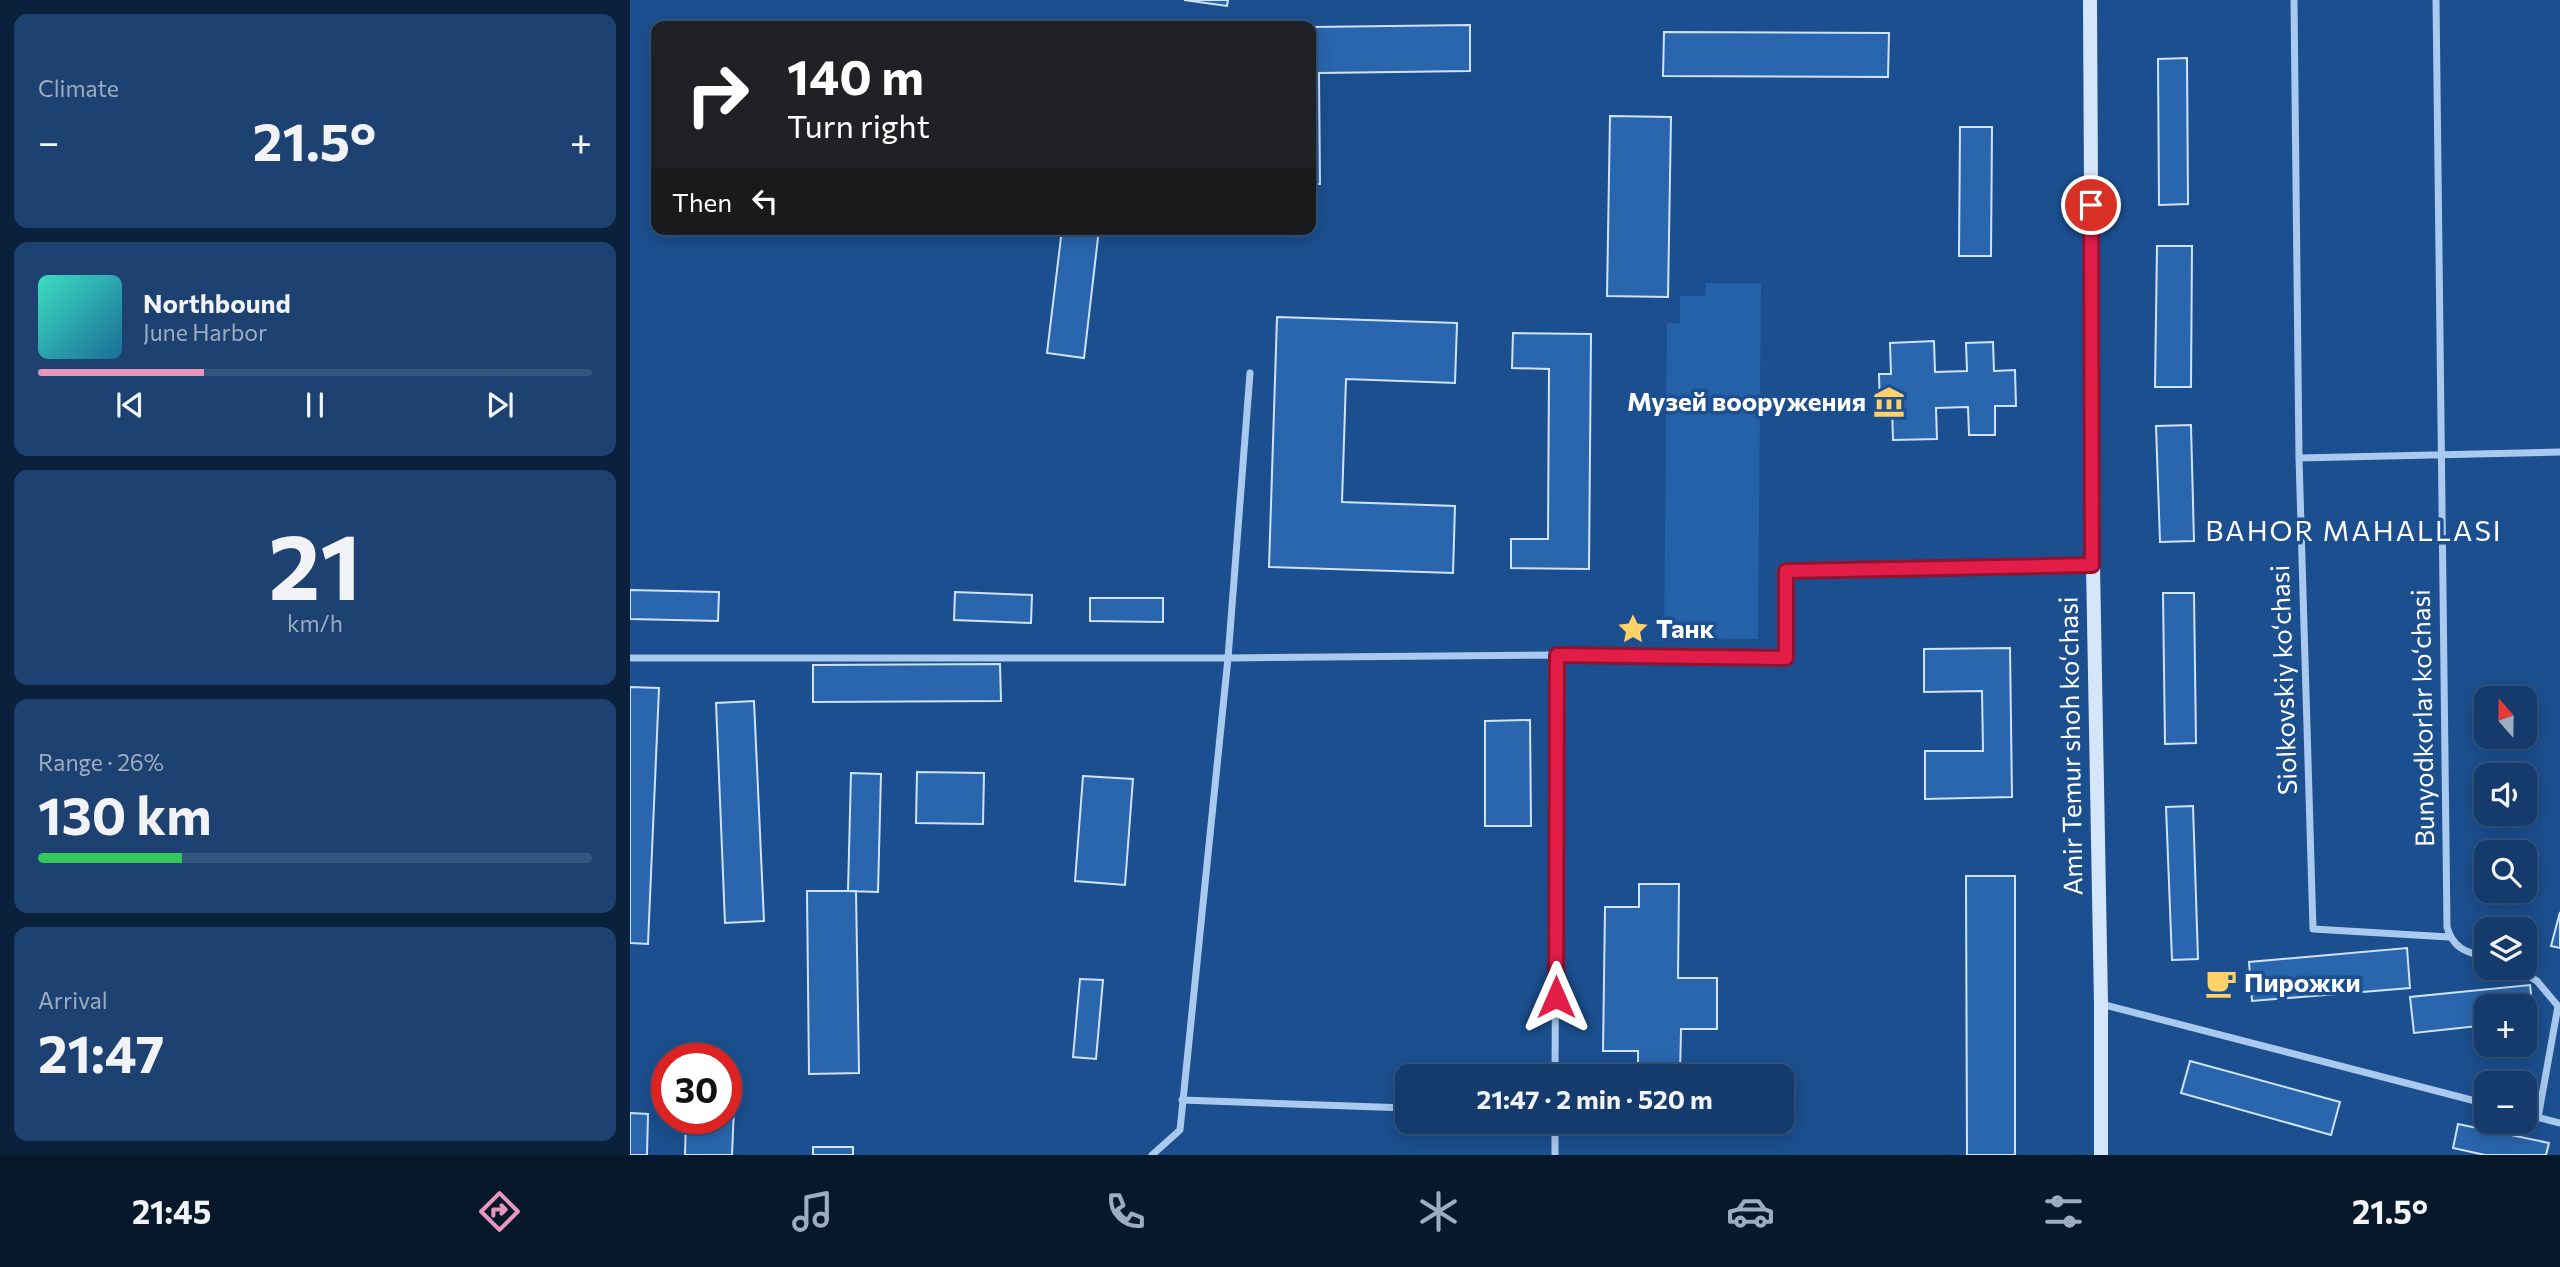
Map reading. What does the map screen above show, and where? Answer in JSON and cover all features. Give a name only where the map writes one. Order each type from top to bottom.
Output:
[{"type":"main road","name":"Amir Temur shoh ko‘chasi","points":[[2090,0],[2092,565],[2101,1004],[2101,1155]]},
{"type":"street","name":"Siolkovskiy ko‘chasi","points":[[2294,0],[2299,458],[2313,929],[2449,937]]},
{"type":"street","name":"Bunyodkorlar ko‘chasi","points":[[2436,0],[2449,937]]},
{"type":"street","points":[[1152,1155],[1180,1130],[1228,658],[1250,373]]},
{"type":"street","points":[[2299,458],[2560,452]]},
{"type":"street","points":[[630,658],[1557,655],[1786,658],[1786,571],[2092,565]]},
{"type":"street","points":[[1555,1064],[1557,655]]},
{"type":"street","points":[[2449,937],[2462,950],[2474,954]]},
{"type":"street","points":[[2536,980],[2558,1006],[2538,1118],[2560,1124]]},
{"type":"street","points":[[2101,1004],[2474,1101]]},
{"type":"street","points":[[1182,1100],[1395,1108]]},
{"type":"street","points":[[1555,1134],[1555,1155]]},
{"type":"shaded area","points":[[1706,283],[1761,283],[1758,639],[1664,638],[1667,323],[1680,323],[1680,296],[1705,296]]},
{"type":"building","points":[[1184,0],[1228,0],[1227,6]]},
{"type":"building","points":[[1470,25],[1470,71],[1319,73],[1320,184],[1316,184],[1316,27]]},
{"type":"building","points":[[1664,32],[1889,33],[1888,77],[1663,76]]},
{"type":"building","points":[[2187,58],[2188,204],[2159,205],[2158,59]]},
{"type":"building","points":[[1610,116],[1671,117],[1668,297],[1607,296]]},
{"type":"building","points":[[1960,127],[1992,127],[1991,256],[1959,256]]},
{"type":"building","points":[[1061,235],[1098,235],[1084,358],[1047,353]]},
{"type":"building","points":[[2157,246],[2192,246],[2191,387],[2155,387]]},
{"type":"building","points":[[1277,317],[1457,323],[1455,383],[1346,379],[1342,502],[1455,506],[1453,573],[1269,567]]},
{"type":"building","points":[[1513,333],[1591,334],[1589,569],[1511,568],[1511,539],[1548,539],[1549,369],[1512,368]]},
{"type":"building","points":[[1934,341],[1935,372],[1967,371],[1966,343],[1993,342],[1994,371],[2015,370],[2016,406],[1995,406],[1995,435],[1969,435],[1968,407],[1936,408],[1937,439],[1893,440],[1892,409],[1880,409],[1879,374],[1891,374],[1890,343]]},
{"type":"building","points":[[2191,425],[2194,541],[2160,542],[2156,426]]},
{"type":"building","points":[[630,590],[719,592],[718,621],[630,619]]},
{"type":"building","points":[[955,592],[1032,595],[1031,623],[954,620]]},
{"type":"building","points":[[2163,593],[2194,593],[2196,743],[2165,744]]},
{"type":"building","points":[[1090,598],[1163,598],[1163,622],[1090,621]]},
{"type":"building","points":[[2010,648],[2012,797],[1925,799],[1925,751],[1983,751],[1982,691],[1924,692],[1924,649]]},
{"type":"building","points":[[1000,664],[1001,701],[813,702],[813,665]]},
{"type":"building","points":[[630,687],[659,688],[648,944],[630,943]]},
{"type":"building","points":[[754,701],[764,921],[725,923],[716,703]]},
{"type":"building","points":[[1530,720],[1531,826],[1485,826],[1485,721]]},
{"type":"building","points":[[917,772],[984,773],[983,824],[916,823]]},
{"type":"building","points":[[851,773],[881,774],[878,892],[848,891]]},
{"type":"building","points":[[1083,776],[1133,779],[1125,885],[1075,881]]},
{"type":"building","points":[[2193,806],[2198,959],[2172,960],[2166,807]]},
{"type":"building","points":[[1966,876],[2015,876],[2015,1155],[1967,1155]]},
{"type":"building","points":[[1639,884],[1679,884],[1678,978],[1717,978],[1717,1029],[1681,1029],[1680,1064],[1638,1064],[1638,1051],[1603,1051],[1605,907],[1639,907]]},
{"type":"building","points":[[807,891],[856,891],[859,1073],[809,1074]]},
{"type":"building","points":[[2560,912],[2560,948],[2551,946]]},
{"type":"building","points":[[2407,948],[2410,988],[2252,1001],[2249,962]]},
{"type":"building","points":[[1080,979],[1103,980],[1096,1059],[1073,1057]]},
{"type":"building","points":[[2530,985],[2531,994],[2474,994],[2474,1026],[2414,1033],[2410,997]]},
{"type":"building","points":[[2190,1061],[2340,1102],[2331,1135],[2181,1093]]},
{"type":"building","points":[[630,1113],[648,1114],[647,1155],[630,1155]]},
{"type":"building","points":[[2458,1124],[2474,1127],[2474,1134],[2506,1134],[2549,1143],[2546,1155],[2485,1155],[2453,1148]]},
{"type":"building","points":[[686,1134],[733,1134],[732,1155],[685,1155]]},
{"type":"building","points":[[813,1147],[853,1147],[853,1155],[813,1155]]},
{"type":"place","name":"Музей вооружения","points":[[1889,402]]},
{"type":"place","name":"Танк","points":[[1633,629]]},
{"type":"place","name":"Пирожки","points":[[2221,983]]},
{"type":"district","name":"BAHOR MAHALLASI","points":[[2354,531]]},
{"type":"route","points":[[1556,997],[1557,655],[1786,658],[1786,571],[2092,565],[2091,205]]}]
